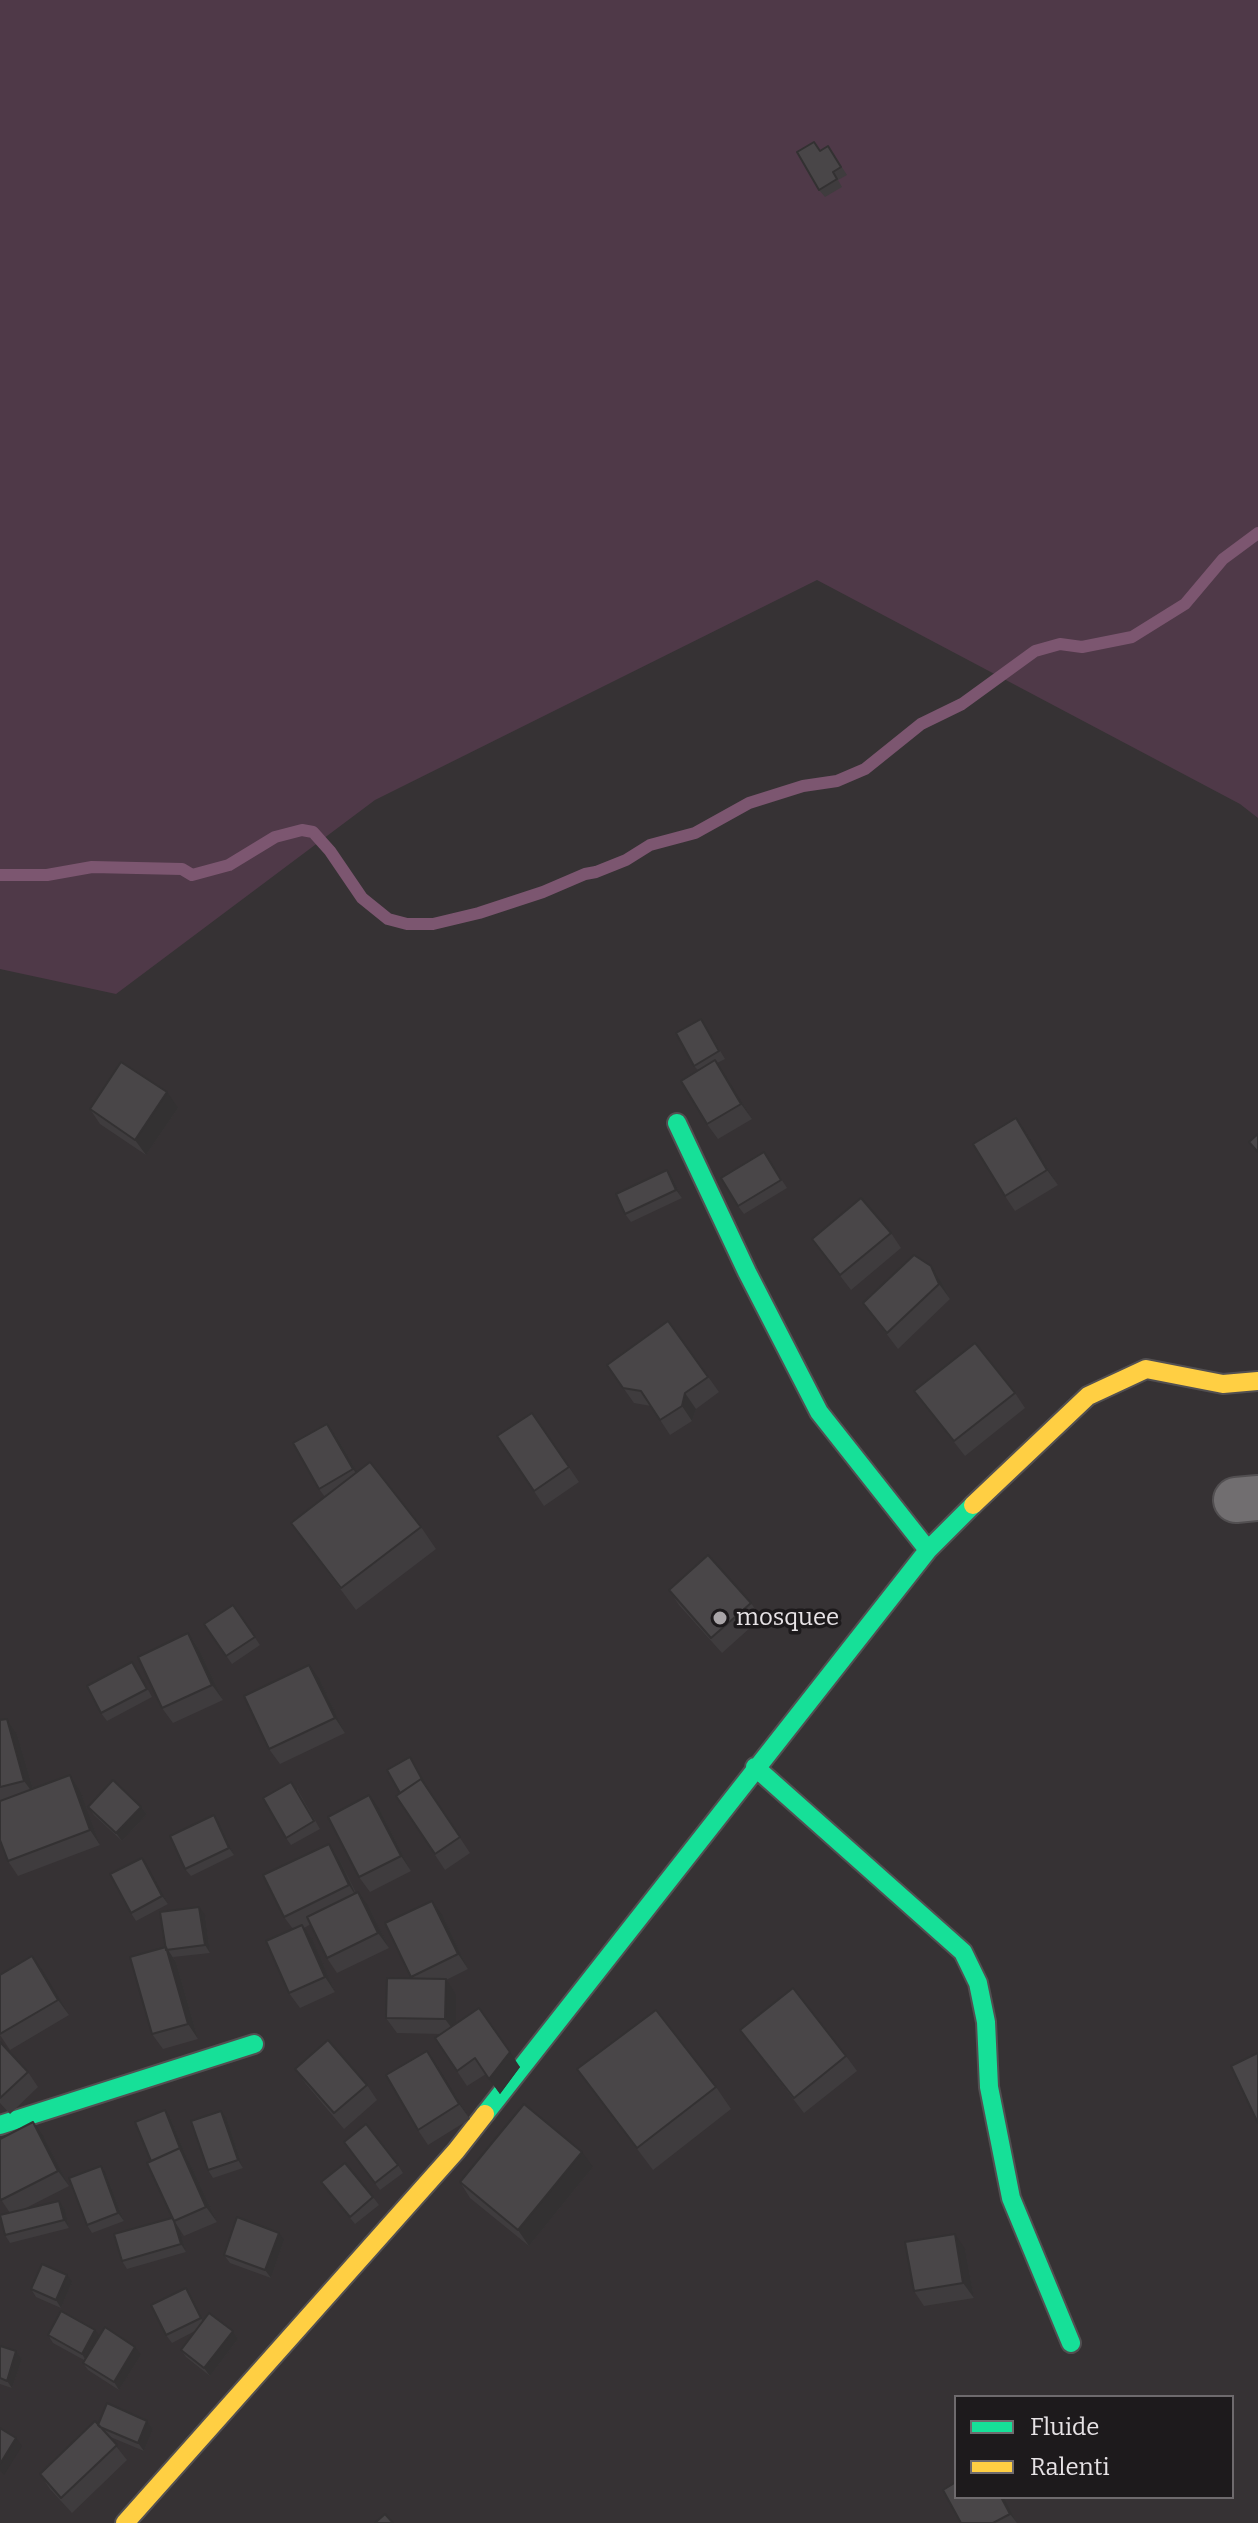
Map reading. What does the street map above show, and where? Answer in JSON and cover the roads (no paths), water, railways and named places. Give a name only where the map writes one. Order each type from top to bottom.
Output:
[{"type":"street","points":[[677,1123],[747,1272],[819,1412],[928,1550]]},
{"type":"street","points":[[125,2523],[456,2151],[928,1550],[1023,1455],[1088,1396],[1146,1369],[1223,1384],[1258,1381]]},
{"type":"street","points":[[755,1767],[963,1952],[978,1983],[986,2022],[989,2087],[1011,2198],[1071,2343]]},
{"type":"street","points":[[0,2125],[254,2044]]},
{"type":"waterway","points":[[0,875],[47,875],[92,867],[182,869],[192,875],[229,865],[275,837],[302,830],[313,832],[362,898],[388,919],[407,924],[433,924],[479,913],[596,872],[626,860],[650,845],[695,833],[749,803],[803,786],[837,781],[865,769],[921,724],[962,704],[1035,651],[1060,644],[1082,647],[1132,637],[1185,604],[1223,559],[1258,533]]},
{"type":"place","name":"mosquee","points":[[720,1618]]}]
